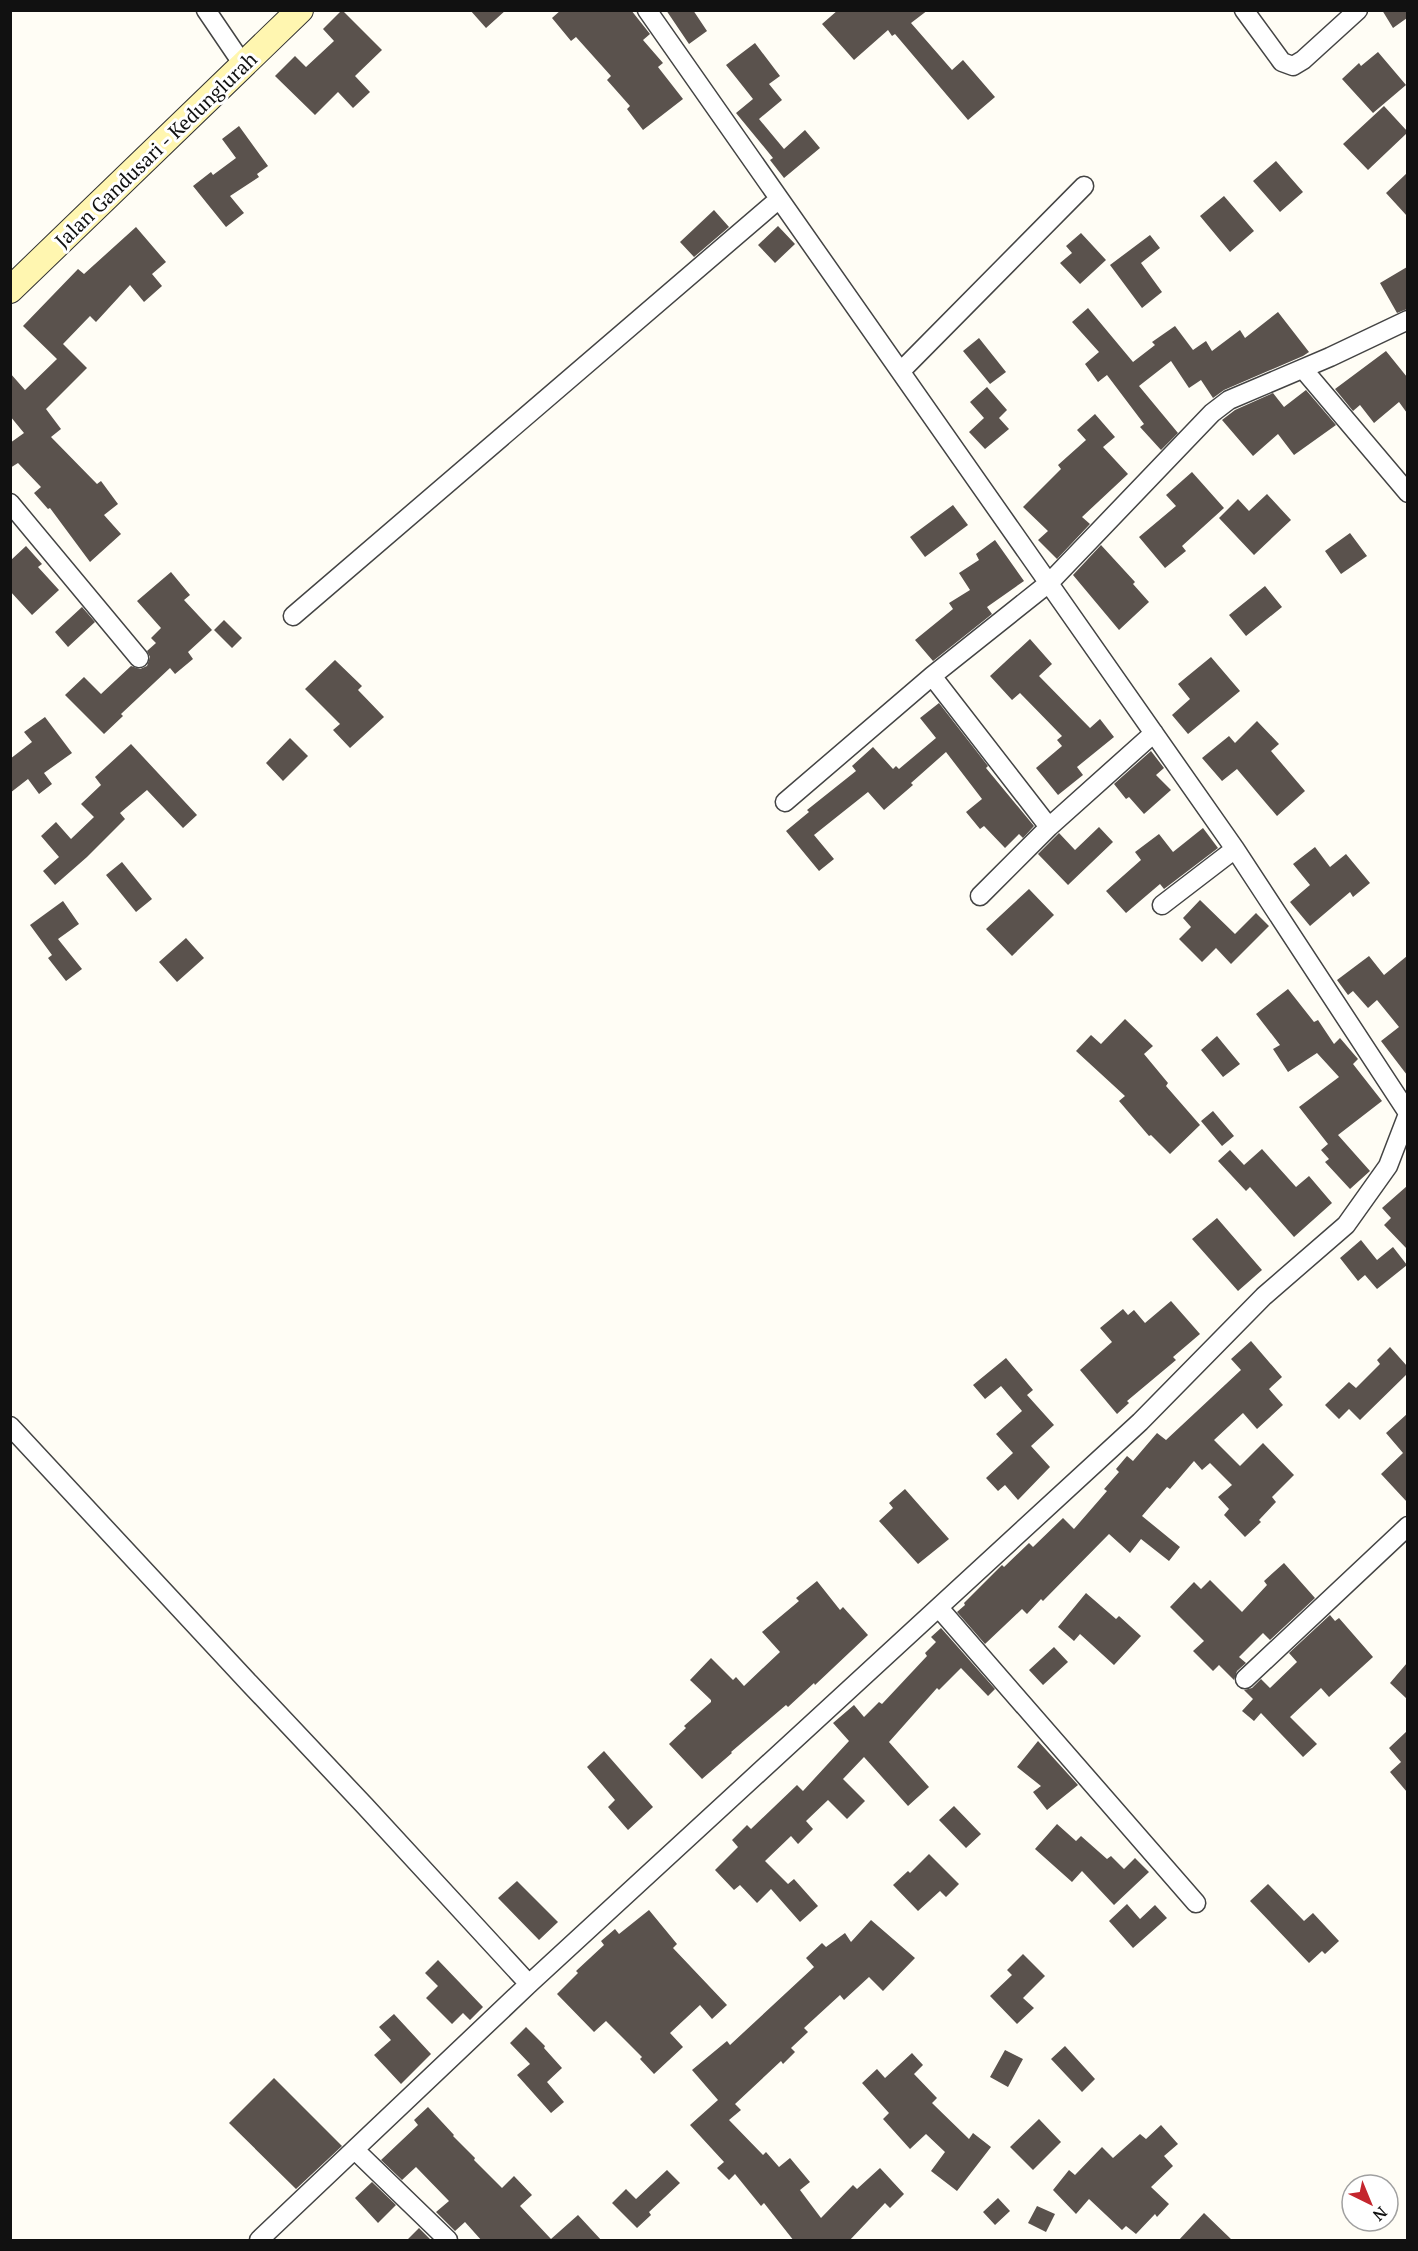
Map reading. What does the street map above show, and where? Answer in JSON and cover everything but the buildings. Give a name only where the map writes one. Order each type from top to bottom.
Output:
[{"type":"street","points":[[206,10],[244,66]]},
{"type":"street","name":"Jalan Gandusari - Kedunglurah","points":[[10,290],[300,10]]},
{"type":"street","points":[[259,2241],[529,1984],[1140,1422],[1264,1296],[1346,1225],[1388,1166],[1407,1113],[1235,849],[647,10]]},
{"type":"street","points":[[1244,10],[1282,62],[1293,66],[1303,60],[1359,10]]},
{"type":"street","points":[[901,371],[1084,186]]},
{"type":"street","points":[[293,616],[779,199]]},
{"type":"street","points":[[785,802],[932,676],[1050,582],[1212,413],[1229,400],[1303,369],[1407,320]]},
{"type":"street","points":[[1303,369],[1407,493]]},
{"type":"street","points":[[10,503],[139,658]]},
{"type":"street","points":[[932,676],[1049,827]]},
{"type":"street","points":[[980,896],[1049,827],[1154,733]]},
{"type":"street","points":[[1162,905],[1235,849]]},
{"type":"street","points":[[10,1426],[529,1984]]},
{"type":"street","points":[[1245,1679],[1407,1526]]},
{"type":"street","points":[[939,1608],[1196,1903]]},
{"type":"street","points":[[355,2150],[448,2241]]}]
